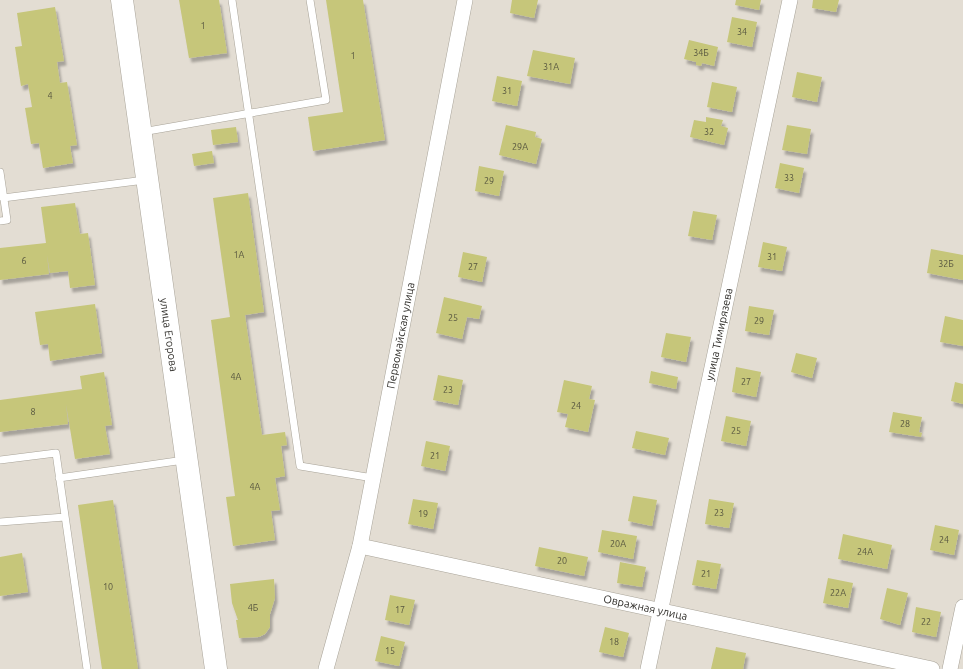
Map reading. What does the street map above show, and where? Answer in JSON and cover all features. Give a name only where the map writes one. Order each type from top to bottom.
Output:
[{"type":"main road","name":"улица Егорова","points":[[122,0],[216,669]]},
{"type":"street","name":"Первомайская улица","points":[[326,669],[360,546],[465,0]]},
{"type":"street","name":"улица Тимирязева","points":[[648,669],[790,0]]},
{"type":"street","name":"Овражная улица","points":[[360,546],[932,669]]},
{"type":"street","points":[[950,669],[963,607]]},
{"type":"lane","points":[[232,0],[250,113],[300,466],[373,478]]},
{"type":"lane","points":[[140,132],[326,100],[310,0]]},
{"type":"lane","points":[[0,172],[7,220],[0,221]]},
{"type":"lane","points":[[3,198],[147,179]]},
{"type":"lane","points":[[0,460],[56,453],[87,669]]},
{"type":"lane","points":[[59,478],[186,459]]},
{"type":"lane","points":[[0,522],[65,517]]},
{"type":"building","points":[[179,0],[219,0],[227,53],[189,58]]},
{"type":"building","points":[[326,0],[363,0],[385,140],[313,151],[308,117],[343,112]]},
{"type":"building","points":[[512,0],[538,0],[534,18],[510,13]]},
{"type":"building","points":[[736,0],[761,0],[759,10],[735,5]]},
{"type":"building","points":[[813,0],[839,0],[836,12],[812,8]]},
{"type":"building","points":[[55,7],[64,61],[57,62],[60,83],[67,82],[77,145],[70,146],[73,163],[43,168],[39,143],[31,144],[25,108],[32,107],[28,84],[21,86],[15,47],[22,46],[17,13]]},
{"type":"building","points":[[732,17],[757,22],[752,47],[727,42]]},
{"type":"building","points":[[689,40],[718,47],[714,66],[702,63],[701,66],[696,65],[696,62],[684,59]]},
{"type":"building","points":[[533,50],[575,58],[570,84],[527,76]]},
{"type":"building","points":[[797,72],[822,77],[817,102],[792,97]]},
{"type":"building","points":[[497,76],[522,81],[517,106],[492,101]]},
{"type":"building","points":[[712,82],[737,87],[732,112],[707,107]]},
{"type":"building","points":[[706,117],[723,120],[721,126],[728,128],[724,145],[690,137],[694,120],[706,122]]},
{"type":"building","points":[[506,125],[536,132],[535,137],[542,139],[536,164],[499,155]]},
{"type":"building","points":[[787,125],[811,129],[807,154],[782,150]]},
{"type":"building","points":[[236,127],[238,142],[213,145],[211,130]]},
{"type":"building","points":[[212,151],[214,163],[194,166],[192,154]]},
{"type":"building","points":[[780,163],[804,168],[799,193],[775,188]]},
{"type":"building","points":[[479,166],[504,171],[499,196],[475,191]]},
{"type":"building","points":[[248,193],[264,312],[245,315],[262,435],[285,432],[287,445],[281,446],[285,476],[275,478],[280,510],[271,511],[275,540],[233,546],[226,497],[235,496],[211,320],[230,317],[213,198]]},
{"type":"building","points":[[75,203],[80,234],[88,233],[95,285],[70,288],[68,271],[50,273],[47,255],[49,274],[0,280],[0,248],[46,243],[41,207]]},
{"type":"building","points":[[693,211],[717,215],[712,240],[688,236]]},
{"type":"building","points":[[763,242],[787,247],[782,271],[758,267]]},
{"type":"building","points":[[931,249],[963,255],[963,280],[927,273]]},
{"type":"building","points":[[463,252],[487,257],[482,282],[458,277]]},
{"type":"building","points":[[444,297],[482,306],[479,319],[467,317],[462,339],[436,333]]},
{"type":"building","points":[[95,304],[102,353],[50,361],[48,344],[40,345],[35,312]]},
{"type":"building","points":[[749,306],[774,310],[769,335],[745,331]]},
{"type":"building","points":[[945,316],[963,320],[963,346],[940,342]]},
{"type":"building","points":[[666,333],[691,337],[686,362],[661,357]]},
{"type":"building","points":[[796,353],[817,358],[812,378],[791,372]]},
{"type":"building","points":[[736,367],[761,372],[756,397],[732,392]]},
{"type":"building","points":[[651,371],[678,377],[676,389],[649,383]]},
{"type":"building","points":[[104,372],[112,425],[105,426],[110,454],[75,459],[66,404],[68,424],[0,432],[0,400],[82,389],[80,376]]},
{"type":"building","points":[[438,375],[463,380],[458,405],[433,400]]},
{"type":"building","points":[[564,380],[592,386],[589,399],[595,400],[588,432],[565,427],[568,414],[557,412]]},
{"type":"building","points":[[955,382],[963,384],[963,404],[951,401]]},
{"type":"building","points":[[893,412],[922,417],[919,432],[922,433],[921,437],[889,432]]},
{"type":"building","points":[[726,416],[751,421],[746,446],[721,441]]},
{"type":"building","points":[[636,431],[669,438],[665,455],[632,448]]},
{"type":"building","points":[[426,441],[450,446],[445,471],[421,466]]},
{"type":"building","points":[[633,496],[657,500],[652,526],[628,521]]},
{"type":"building","points":[[413,499],[438,503],[433,529],[408,524]]},
{"type":"building","points":[[709,499],[734,503],[729,528],[705,524]]},
{"type":"building","points":[[113,500],[138,669],[102,669],[78,505]]},
{"type":"building","points":[[935,525],[959,530],[954,555],[930,550]]},
{"type":"building","points":[[602,530],[637,536],[633,559],[598,552]]},
{"type":"building","points":[[843,534],[892,545],[887,569],[838,559]]},
{"type":"building","points":[[539,547],[588,557],[584,576],[535,566]]},
{"type":"building","points":[[22,553],[28,592],[0,596],[0,557]]},
{"type":"building","points":[[697,560],[721,564],[716,589],[692,585]]},
{"type":"building","points":[[620,562],[646,567],[642,587],[617,583]]},
{"type":"building","points":[[828,578],[853,583],[848,608],[823,603]]},
{"type":"building","points":[[274,579],[275,598],[270,614],[270,627],[265,634],[259,637],[239,638],[236,620],[238,620],[232,603],[230,584]]},
{"type":"building","points":[[887,588],[908,593],[900,625],[880,619]]},
{"type":"building","points":[[390,595],[415,600],[409,625],[385,620]]},
{"type":"building","points":[[916,607],[941,612],[936,637],[912,632]]},
{"type":"building","points":[[605,627],[629,633],[623,657],[599,652]]},
{"type":"building","points":[[381,636],[405,642],[399,666],[375,661]]},
{"type":"building","points":[[716,647],[746,653],[743,669],[711,669]]}]
